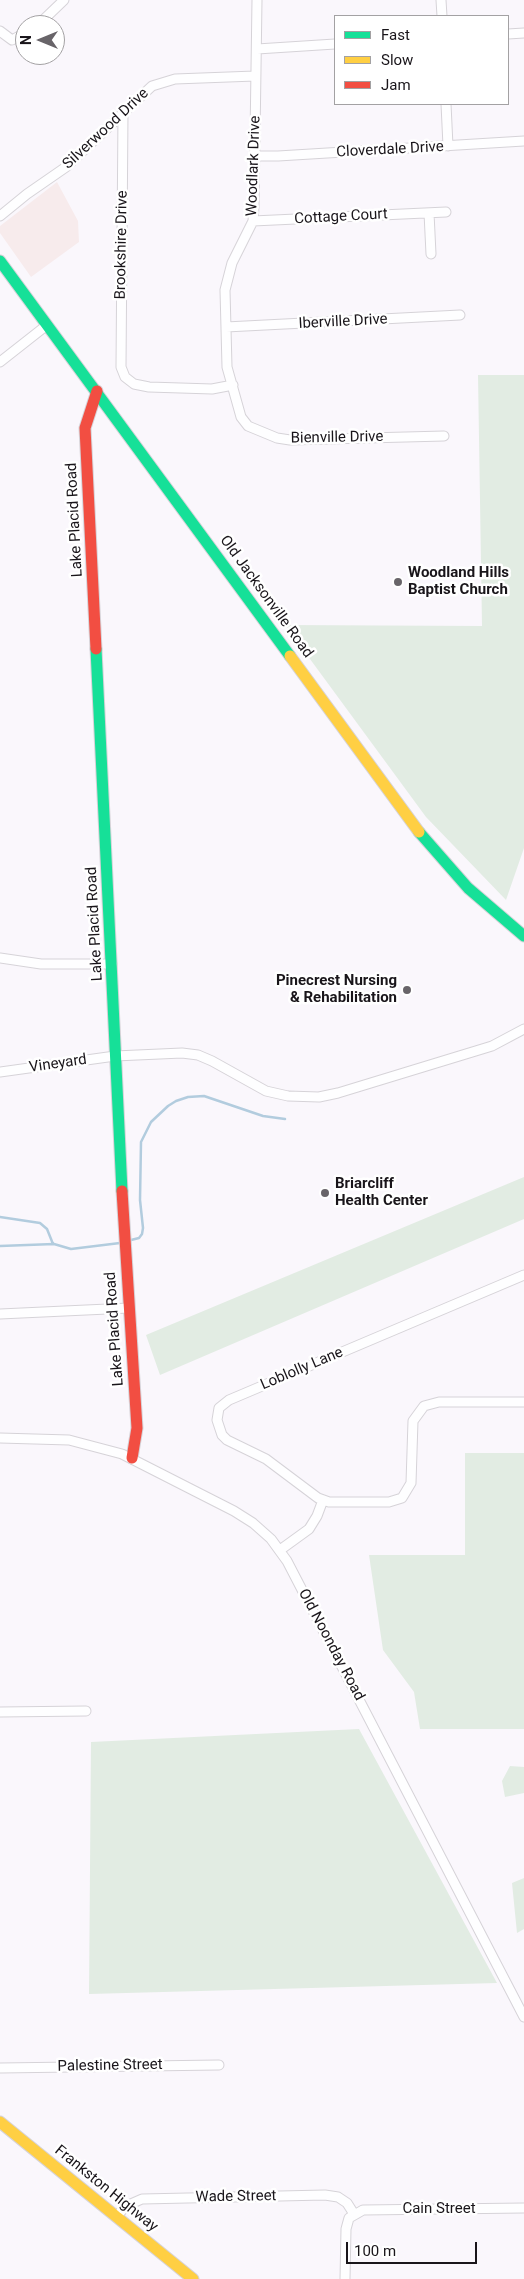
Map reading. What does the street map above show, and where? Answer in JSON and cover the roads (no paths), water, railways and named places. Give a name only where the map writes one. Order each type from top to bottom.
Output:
[{"type":"main road","name":"Old Jacksonville Road","points":[[0,261],[421,835],[460,880],[524,936]]},
{"type":"main road","name":"Lake Placid Road","points":[[97,391],[85,428],[128,1308],[137,1428],[132,1458]]},
{"type":"main road","name":"Frankston Highway","points":[[0,2122],[193,2279]]},
{"type":"street","points":[[48,15],[64,0]]},
{"type":"street","name":"Woodlark Drive","points":[[233,385],[227,367],[227,276],[253,221],[256,156],[255,76],[258,49],[257,0]]},
{"type":"street","points":[[441,0],[442,15]]},
{"type":"street","points":[[0,31],[12,40],[15,38]]},
{"type":"street","points":[[509,34],[524,33]]},
{"type":"street","points":[[258,49],[334,44]]},
{"type":"street","name":"Silverwood Drive","points":[[0,216],[27,194],[66,167],[152,86],[164,81],[255,76]]},
{"type":"street","points":[[446,105],[448,146]]},
{"type":"street","name":"Brookshire Drive","points":[[123,113],[121,367],[125,377],[134,384],[149,387],[212,389],[233,385]]},
{"type":"street","name":"Cloverdale Drive","points":[[256,156],[524,141]]},
{"type":"street","points":[[429,212],[431,254]]},
{"type":"street","name":"Cottage Court","points":[[253,221],[446,212]]},
{"type":"street","name":"Iberville Drive","points":[[226,328],[460,315]]},
{"type":"street","points":[[0,362],[47,325]]},
{"type":"street","name":"Bienville Drive","points":[[233,385],[241,417],[248,426],[277,438],[444,436]]},
{"type":"street","points":[[0,958],[41,964],[112,964]]},
{"type":"street","name":"Vineyard","points":[[0,1072],[115,1056],[191,1054],[212,1061],[266,1091],[288,1096],[318,1097],[356,1088],[492,1046],[510,1039],[524,1029]]},
{"type":"street","name":"Loblolly Lane","points":[[323,1500],[266,1460],[227,1440],[222,1435],[217,1420],[219,1408],[223,1404],[524,1275]]},
{"type":"street","points":[[0,1314],[128,1308]]},
{"type":"street","points":[[280,1550],[309,1530],[323,1500],[382,1502],[402,1498],[412,1483],[413,1421],[424,1406],[439,1402],[524,1402]]},
{"type":"street","name":"Old Noonday Road","points":[[0,1438],[69,1440],[132,1458],[244,1517],[262,1530],[280,1550],[524,2016]]},
{"type":"street","points":[[0,1712],[86,1711]]},
{"type":"street","name":"Palestine Street","points":[[0,2068],[219,2065]]},
{"type":"street","name":"Wade Street","points":[[116,2217],[126,2206],[142,2199],[325,2196],[338,2197],[347,2202],[354,2214]]},
{"type":"street","name":"Cain Street","points":[[354,2214],[362,2210],[377,2209],[524,2208]]},
{"type":"street","points":[[345,2279],[346,2229],[349,2218],[354,2214]]},
{"type":"waterway","points":[[131,1240],[139,1238],[143,1228],[140,1200],[141,1142],[151,1122],[168,1106],[188,1097],[204,1096],[263,1116],[285,1119]]},
{"type":"waterway","points":[[0,1217],[40,1223],[47,1229],[53,1244]]},
{"type":"waterway","points":[[0,1246],[54,1244],[71,1249],[120,1243]]},
{"type":"place","name":"Woodland Hills Baptist Church","points":[[398,582]]},
{"type":"place","name":"Pinecrest Nursing & Rehabilitation","points":[[407,990]]},
{"type":"place","name":"Briarcliff Health Center","points":[[325,1193]]}]
